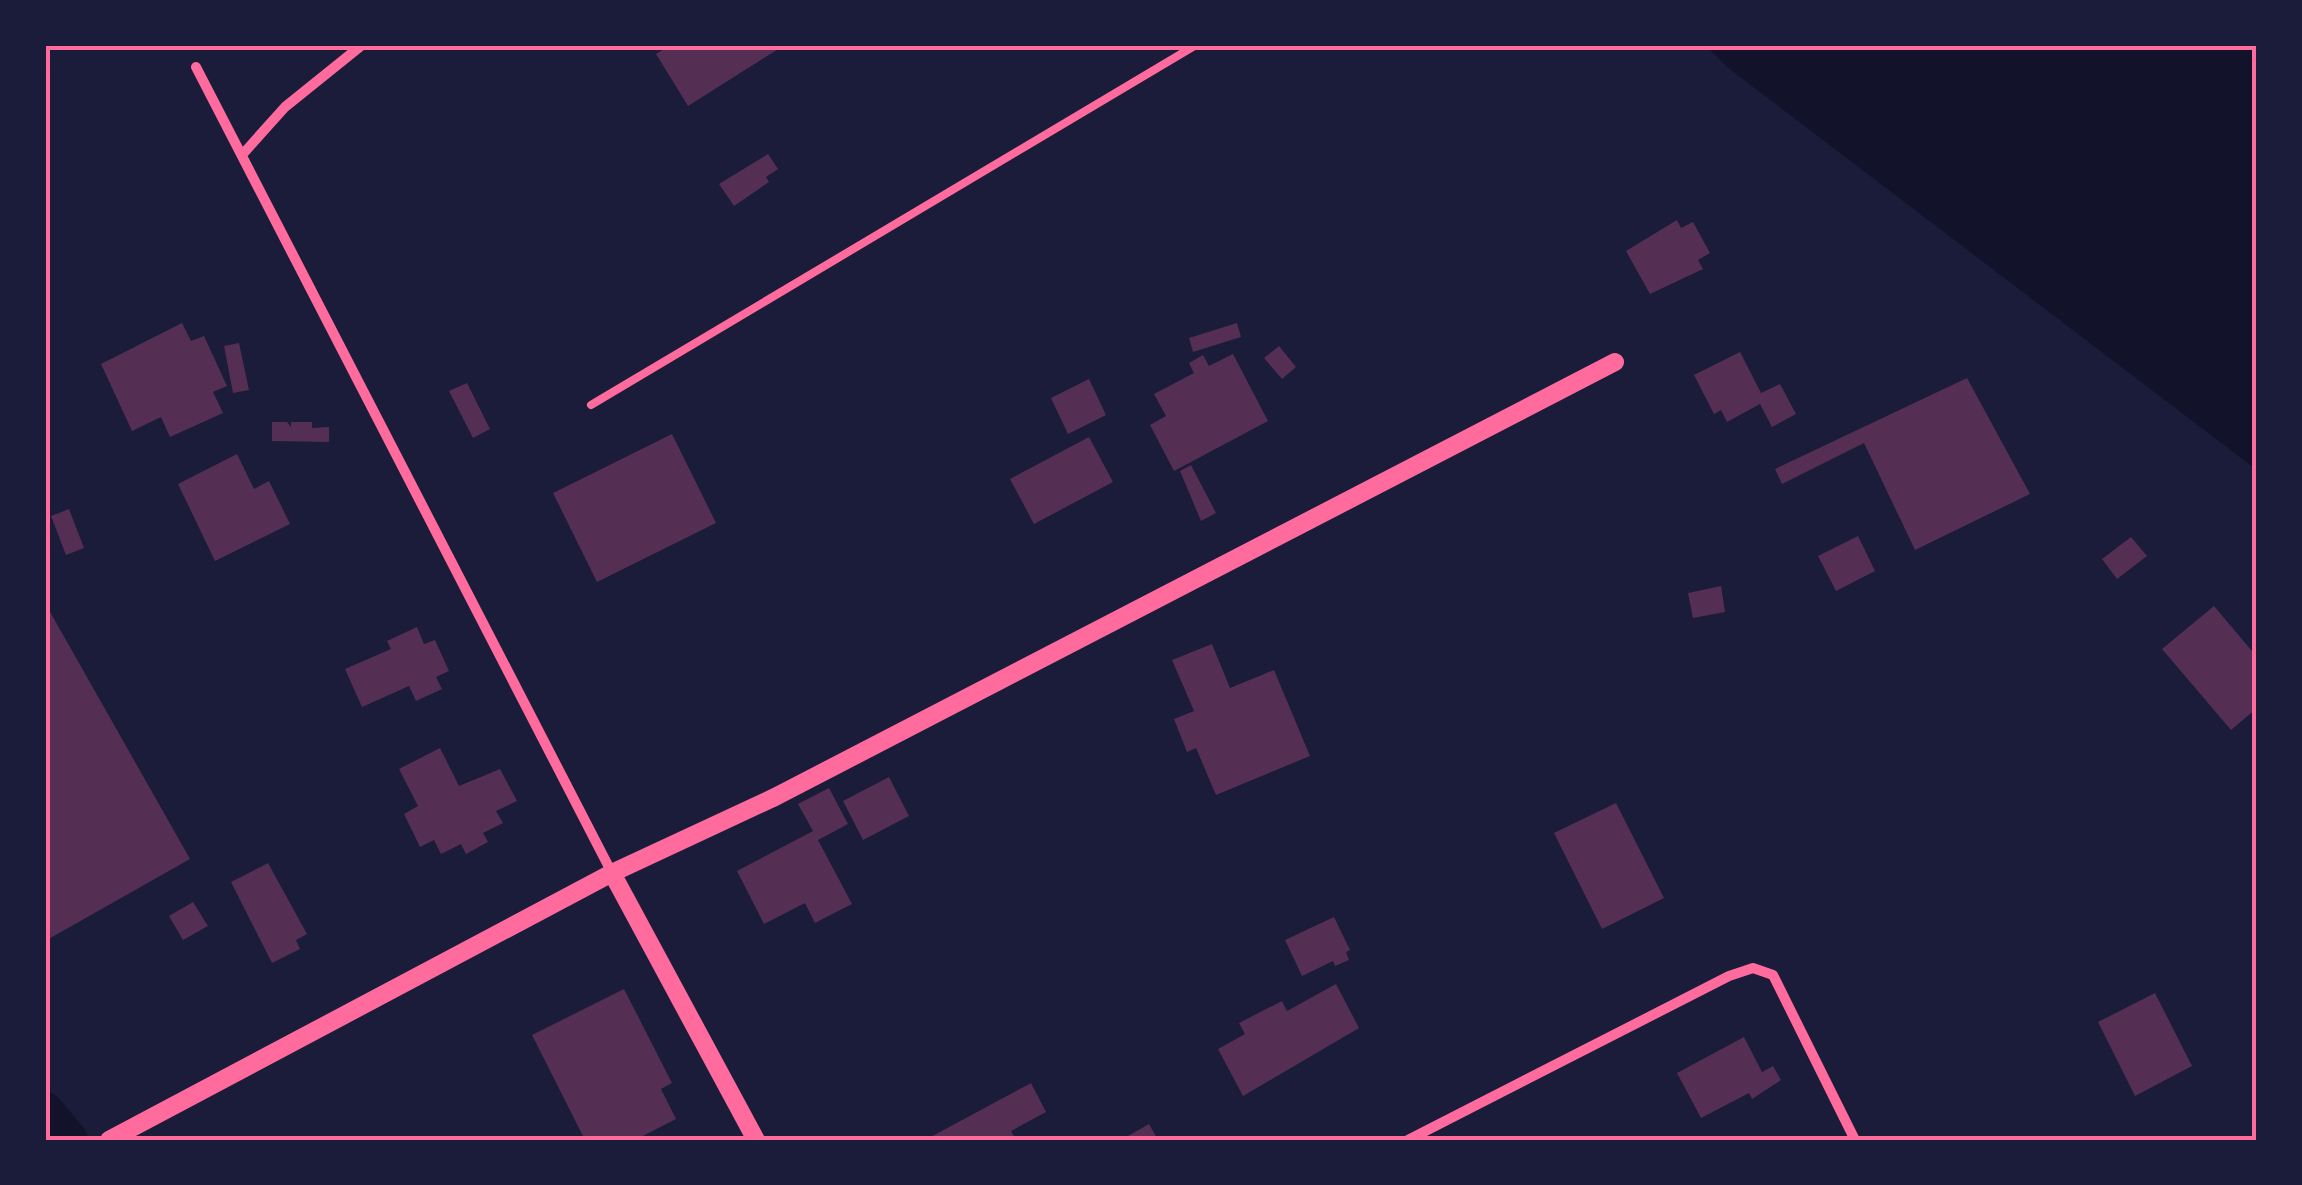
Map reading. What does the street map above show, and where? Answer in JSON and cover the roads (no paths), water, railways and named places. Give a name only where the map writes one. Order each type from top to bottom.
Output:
[{"type":"street","points":[[242,155],[284,107],[362,45]]},
{"type":"street","points":[[196,67],[612,873],[756,1140]]},
{"type":"street","points":[[110,1140],[612,873],[776,797],[1615,362]]},
{"type":"street","points":[[1408,1140],[1729,976],[1753,968],[1773,975],[1855,1140]]},
{"type":"lane","points":[[592,404],[1196,45]]},
{"type":"waterway","points":[[45,1111],[69,1140]]}]
